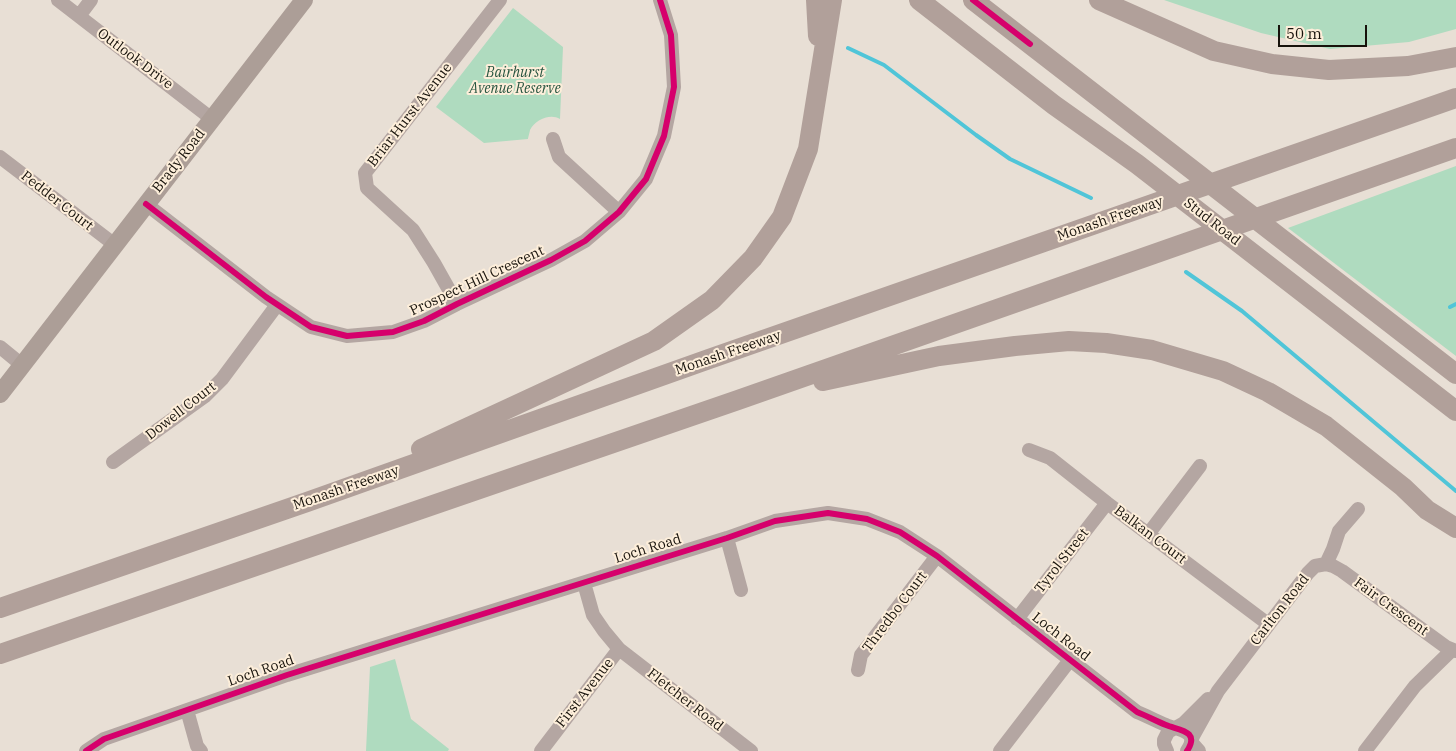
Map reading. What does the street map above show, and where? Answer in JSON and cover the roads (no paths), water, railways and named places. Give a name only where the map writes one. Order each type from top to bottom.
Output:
[{"type":"highway","points":[[816,0],[818,39],[824,52]]},
{"type":"highway","points":[[307,502],[654,341],[712,300],[753,258],[782,217],[808,150],[832,0]]},
{"type":"highway","name":"Stud Road","points":[[919,0],[1054,105],[1137,164],[1456,411]]},
{"type":"highway","name":"Stud Road","points":[[973,0],[1456,374]]},
{"type":"highway","points":[[1099,0],[1214,50],[1272,64],[1329,70],[1408,66],[1456,57]]},
{"type":"highway","name":"Monash Freeway","points":[[0,608],[1456,98]]},
{"type":"highway","points":[[0,654],[738,400],[1456,148]]},
{"type":"highway","points":[[738,400],[938,356],[1015,346],[1069,342],[1106,343],[1152,350],[1223,371],[1268,392],[1326,426],[1403,487],[1427,510],[1456,528]]},
{"type":"highway","points":[[1403,487],[1456,514]]},
{"type":"main road","name":"Brady Road","points":[[0,394],[304,0]]},
{"type":"street","name":"Outlook Drive","points":[[58,0],[212,118]]},
{"type":"street","points":[[78,16],[91,0]]},
{"type":"street","name":"Briar Hurst Avenue","points":[[457,304],[413,230],[367,188],[365,173],[500,0]]},
{"type":"street","name":"Prospect Hill Crescent","points":[[146,204],[277,305],[311,327],[347,336],[393,332],[424,322],[457,304],[551,260],[585,241],[619,212],[646,179],[664,136],[674,87],[671,35],[660,0]]},
{"type":"street","points":[[553,139],[559,157],[619,212]]},
{"type":"street","name":"Pedder Court","points":[[0,157],[114,245]]},
{"type":"street","name":"Dowell Court","points":[[113,462],[205,396],[222,379],[277,305]]},
{"type":"street","points":[[0,347],[22,365]]},
{"type":"street","name":"Balkan Court","points":[[1030,450],[1050,458],[1268,624]]},
{"type":"street","points":[[1149,534],[1200,466]]},
{"type":"street","name":"Tyrol Street","points":[[1017,619],[1108,503]]},
{"type":"street","points":[[1326,564],[1340,531],[1358,509]]},
{"type":"street","name":"Loch Road","points":[[86,751],[104,739],[296,672],[727,538],[775,521],[828,513],[867,519],[900,532],[937,556],[1137,712],[1160,736],[1164,749]]},
{"type":"street","points":[[727,538],[741,590]]},
{"type":"street","name":"Thredbo Court","points":[[858,670],[861,655],[937,556]]},
{"type":"street","name":"Carlton Road","points":[[1192,748],[1198,725],[1218,690],[1308,573],[1316,566],[1326,564]]},
{"type":"street","name":"Fair Crescent","points":[[1326,564],[1342,571],[1449,648]]},
{"type":"street","name":"First Avenue","points":[[541,751],[619,649],[604,632],[593,615],[584,583]]},
{"type":"street","points":[[1365,751],[1415,686],[1449,648]]},
{"type":"street","name":"Fletcher Road","points":[[619,649],[751,751]]},
{"type":"street","points":[[1000,751],[1070,660]]},
{"type":"street","name":"Carlton Road","points":[[1164,749],[1165,736],[1168,732],[1184,723],[1218,690]]},
{"type":"street","points":[[187,710],[197,746],[201,751]]},
{"type":"street","name":"Loch Road","points":[[1137,712],[1168,726],[1184,730],[1190,737],[1192,748]]},
{"type":"waterway","points":[[848,48],[884,65],[1010,159],[1091,198]]},
{"type":"waterway","points":[[1186,272],[1242,311],[1456,491]]},
{"type":"waterway","points":[[1450,307],[1456,304]]},
{"type":"park label","name":"Bairhurst Avenue Reserve","points":[[515,82]]}]
